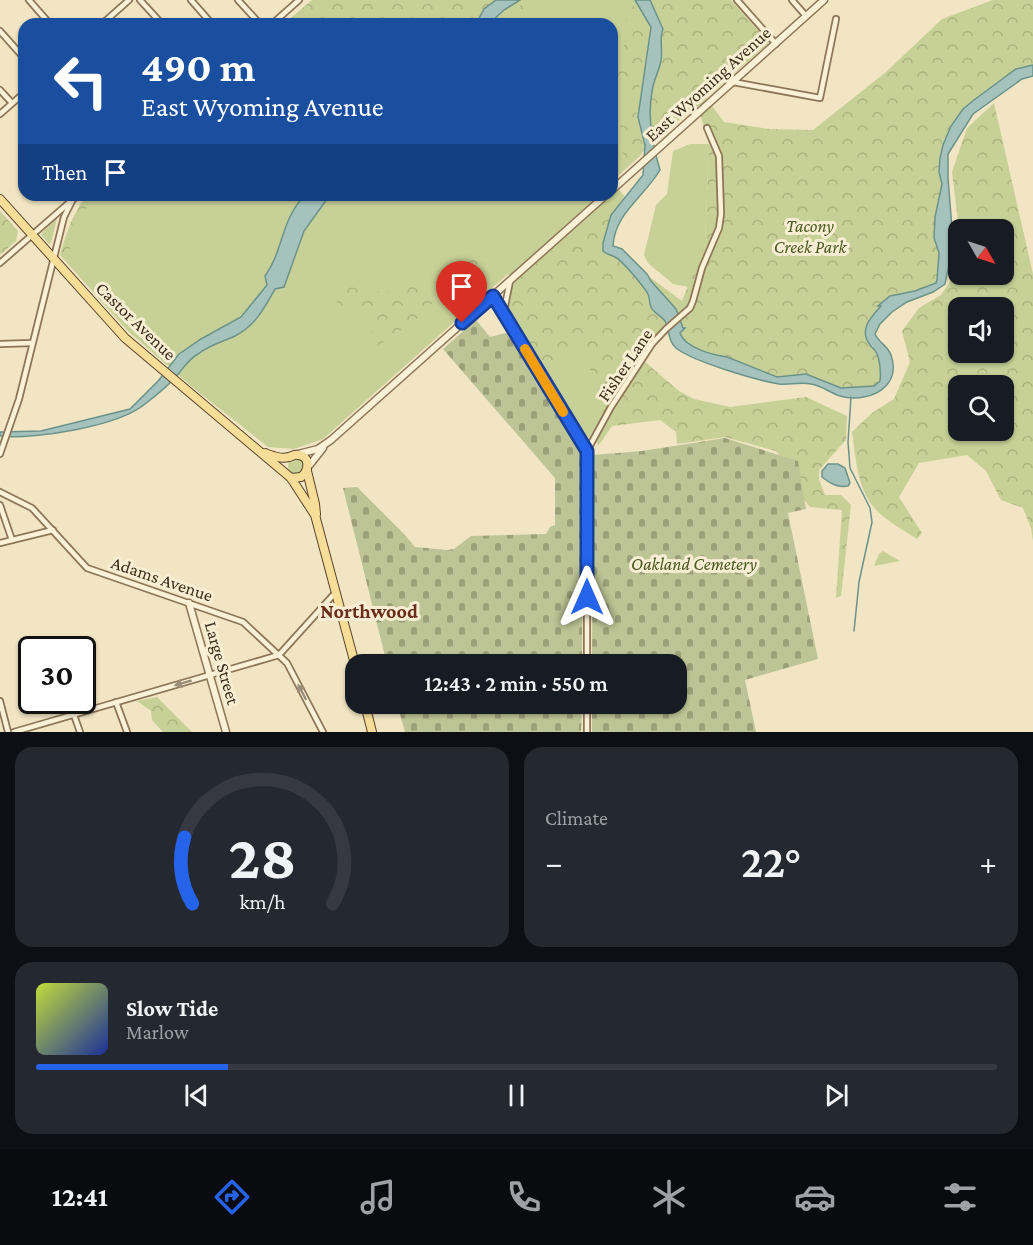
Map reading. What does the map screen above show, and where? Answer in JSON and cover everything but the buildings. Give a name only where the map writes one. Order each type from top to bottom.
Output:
[{"type":"main road","name":"Castor Avenue","points":[[0,199],[125,338],[288,475],[315,515]]},
{"type":"main road","name":"Castor Avenue","points":[[263,452],[279,457],[294,456]]},
{"type":"main road","points":[[294,456],[306,460],[307,469],[301,477],[288,475],[285,463],[294,456]]},
{"type":"main road","name":"Castor Avenue","points":[[307,469],[315,504],[315,515],[352,654]]},
{"type":"main road","points":[[368,714],[372,732]]},
{"type":"street","points":[[29,0],[45,18]]},
{"type":"street","points":[[110,18],[129,0]]},
{"type":"street","points":[[140,0],[156,18]]},
{"type":"street","points":[[191,0],[207,18]]},
{"type":"street","points":[[238,0],[254,18]]},
{"type":"street","points":[[288,0],[293,5]]},
{"type":"street","points":[[279,18],[299,0]]},
{"type":"street","points":[[737,0],[776,44]]},
{"type":"street","points":[[792,0],[806,16]]},
{"type":"street","name":"East Wyoming Avenue","points":[[618,185],[824,0]]},
{"type":"street","points":[[733,82],[820,98],[836,19]]},
{"type":"street","points":[[0,31],[18,51]]},
{"type":"street","points":[[0,90],[12,103]]},
{"type":"street","points":[[0,114],[18,98]]},
{"type":"street","name":"Fisher Lane","points":[[587,451],[628,379],[652,344],[686,311],[693,301],[702,268],[719,228],[721,214],[719,156],[707,128]]},
{"type":"street","points":[[0,263],[72,201]]},
{"type":"street","points":[[0,454],[19,399],[64,217],[72,201]]},
{"type":"street","points":[[307,469],[325,446],[599,201]]},
{"type":"street","points":[[504,314],[510,280]]},
{"type":"street","points":[[493,296],[587,451],[587,654]]},
{"type":"street","points":[[0,344],[32,344]]},
{"type":"street","points":[[294,456],[325,446]]},
{"type":"street","name":"Adams Avenue","points":[[0,492],[30,507],[87,568],[243,622],[287,663],[324,732]]},
{"type":"street","points":[[0,505],[12,540]]},
{"type":"street","points":[[0,543],[52,530]]},
{"type":"street","points":[[14,732],[279,655],[336,592]]},
{"type":"street","name":"Large Street","points":[[189,603],[226,732]]},
{"type":"street","points":[[0,702],[8,732]]},
{"type":"street","points":[[116,702],[127,732]]},
{"type":"street","points":[[586,732],[587,714]]},
{"type":"street","points":[[74,715],[80,732]]},
{"type":"green space","points":[[312,0],[503,0],[483,18],[291,18]]},
{"type":"green space","points":[[503,0],[640,0],[650,18],[654,48],[651,141],[639,157],[618,176],[618,18],[483,18]]},
{"type":"green space","points":[[529,0],[537,0],[517,18],[502,18]]},
{"type":"green space","points":[[621,0],[630,0],[647,26],[635,121],[643,145],[624,165],[620,123],[631,104],[629,88],[618,77],[621,50],[633,29],[622,13]]},
{"type":"green space","name":"Tacony Creek Park","points":[[640,0],[731,0],[769,43],[706,98],[724,122],[769,129],[813,130],[886,72],[942,19],[993,0],[1033,0],[1033,72],[972,106],[947,147],[948,249],[942,283],[897,303],[868,336],[889,368],[882,386],[860,396],[816,382],[782,383],[677,344],[661,328],[634,363],[604,413],[579,335],[542,373],[506,312],[506,302],[515,282],[610,201],[618,201],[618,195],[621,192],[624,196],[615,212],[611,249],[682,301],[705,243],[709,144],[698,106],[651,141],[643,126],[654,48],[650,18]]},
{"type":"green space","points":[[994,103],[1033,274],[1033,541],[1031,528],[1023,508],[1001,500],[986,471],[967,455],[919,463],[899,497],[922,533],[917,539],[887,519],[871,504],[856,464],[852,432],[872,413],[894,399],[910,362],[902,331],[919,308],[941,295],[948,285],[1014,285],[1014,219],[958,219],[952,172],[967,128]]},
{"type":"green space","points":[[690,144],[709,144],[705,243],[689,287],[673,284],[648,263],[644,255],[656,205],[667,194],[673,151]]},
{"type":"green space","points":[[618,188],[624,196],[615,212],[611,249],[683,302],[634,363],[586,443],[542,373],[506,302],[515,282],[508,274],[323,439],[294,449],[268,447],[191,386],[128,331],[60,255],[80,204],[83,201],[618,201]]},
{"type":"green space","points":[[84,201],[93,201],[86,208],[67,255],[60,255],[74,215]]},
{"type":"green space","points":[[0,211],[18,231],[16,241],[0,255]]},
{"type":"green space","points":[[57,218],[51,243],[49,244],[41,234]]},
{"type":"green space","points":[[456,253],[477,255],[481,261],[468,271],[462,268],[462,263],[445,255]]},
{"type":"green space","points":[[424,283],[440,291],[420,316],[372,349],[372,324],[360,312],[337,304],[336,284],[369,291],[388,292]]},
{"type":"green space","points":[[476,320],[490,337],[510,332],[583,459],[582,654],[384,654],[343,488],[357,487],[415,547],[448,550],[454,549],[471,536],[546,534],[550,527],[555,525],[555,478],[443,349]]},
{"type":"green space","points":[[644,361],[679,391],[694,399],[730,407],[806,397],[847,416],[846,440],[819,470],[819,479],[825,495],[841,495],[851,505],[841,596],[836,598],[842,510],[810,507],[796,490],[792,469],[776,451],[725,437],[677,444],[676,432],[660,420],[612,426],[598,446],[596,439]]},
{"type":"green space","name":"Oakland Cemetery","points":[[725,438],[798,461],[806,509],[788,513],[818,659],[745,680],[756,732],[592,732],[592,714],[687,714],[687,654],[592,654],[593,455],[642,451]]},
{"type":"green space","points":[[293,458],[299,458],[304,466],[302,472],[293,474],[288,469],[288,463]]},
{"type":"green space","points":[[883,551],[900,561],[874,566],[879,554]]},
{"type":"green space","points":[[157,697],[192,732],[163,732],[152,720],[151,711],[137,701]]},
{"type":"green space","points":[[400,714],[582,714],[581,732],[405,732]]},
{"type":"water","points":[[496,0],[520,0],[495,18],[479,18],[484,9]]},
{"type":"water","points":[[635,0],[650,0],[663,29],[661,61],[653,88],[650,112],[653,141],[660,170],[624,215],[613,246],[622,249],[647,274],[676,309],[683,328],[685,328],[680,333],[693,347],[727,357],[777,377],[806,374],[841,388],[874,386],[880,381],[878,358],[865,334],[868,323],[881,306],[878,306],[890,296],[915,291],[936,283],[939,253],[934,238],[935,217],[942,184],[939,172],[940,158],[951,126],[963,109],[974,100],[1016,69],[1033,65],[1033,76],[1022,79],[973,114],[948,154],[951,219],[948,219],[948,270],[945,284],[933,292],[907,302],[880,324],[875,334],[890,352],[893,366],[888,384],[881,390],[864,397],[844,397],[811,384],[779,384],[756,379],[696,359],[673,345],[665,321],[652,309],[648,294],[638,280],[618,259],[603,251],[611,215],[643,175],[645,145],[638,117],[651,27]]},
{"type":"water","points":[[300,201],[326,201],[304,231],[284,287],[275,289],[259,315],[243,331],[195,356],[163,389],[133,412],[76,430],[33,436],[0,436],[0,432],[41,431],[130,409],[159,380],[179,354],[241,317],[267,285],[265,276],[276,256],[286,225]]},
{"type":"water","points":[[828,464],[838,464],[845,468],[850,483],[848,486],[837,486],[822,477],[822,471]]},
{"type":"waterway","points":[[851,397],[848,442],[850,468],[870,508],[872,522],[859,582],[854,631]]},
{"type":"slow traffic","points":[[525,349],[563,412]]},
{"type":"district","name":"Northwood","points":[[369,611]]},
{"type":"route","points":[[462,323],[493,296],[587,451],[587,597]]}]
